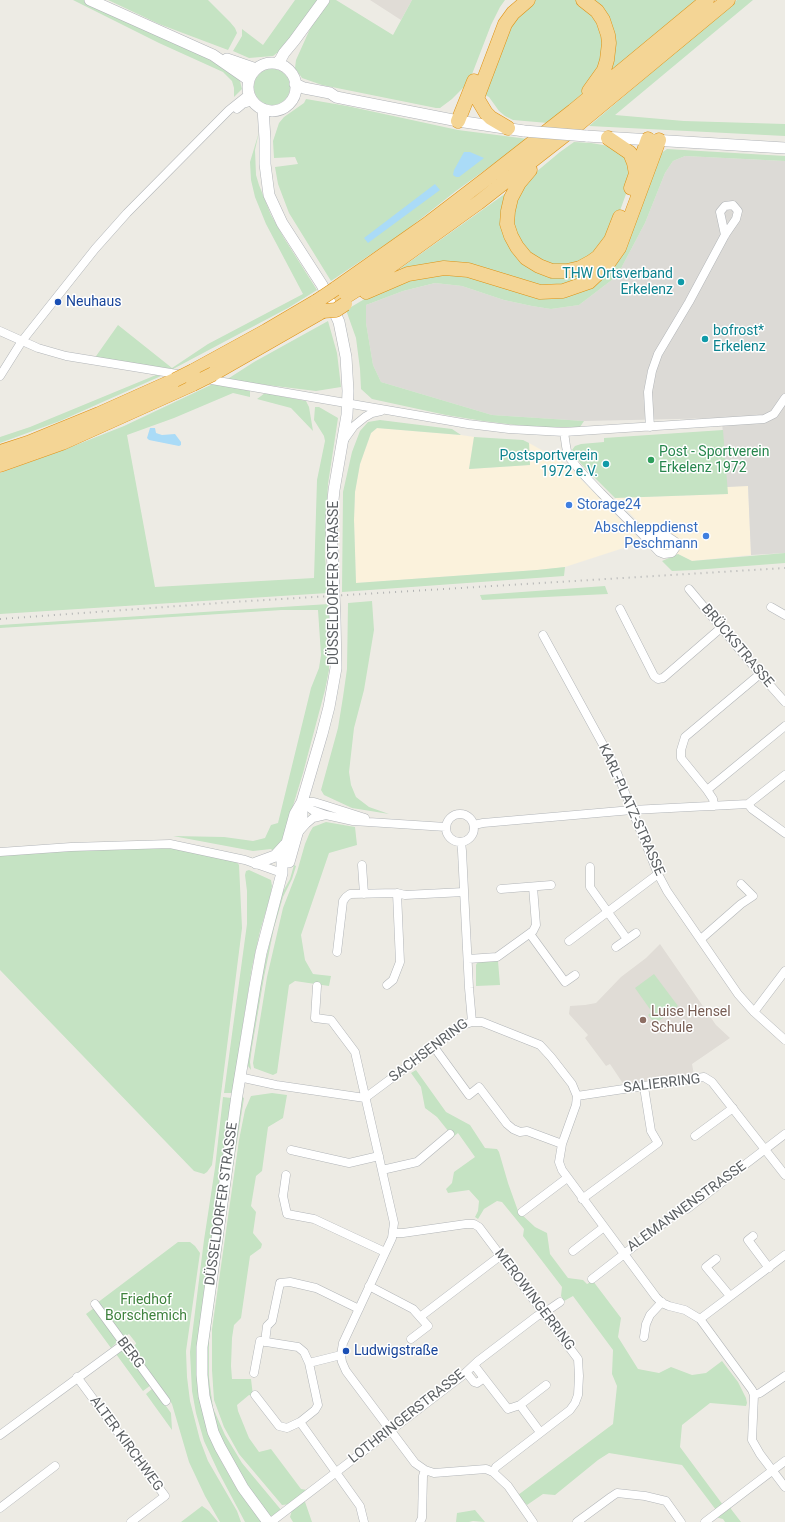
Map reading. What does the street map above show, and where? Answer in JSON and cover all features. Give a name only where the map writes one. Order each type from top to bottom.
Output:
[{"type":"highway","points":[[462,122],[491,34],[501,14],[512,0]]},
{"type":"highway","points":[[462,122],[477,98],[505,24],[513,12],[528,0]]},
{"type":"highway","points":[[573,111],[598,80],[604,70],[609,51],[608,36],[603,20],[597,11],[583,0]]},
{"type":"highway","points":[[0,465],[62,443],[193,378],[266,331],[320,306],[336,310],[341,297],[426,225],[573,111],[707,0]]},
{"type":"highway","points":[[341,297],[367,283],[472,208],[570,131],[728,0]]},
{"type":"highway","points":[[477,98],[490,118],[508,128]]},
{"type":"highway","points":[[570,131],[562,145],[524,177],[515,189],[509,204],[507,224],[513,242],[521,253],[532,263],[552,271],[567,271],[586,265],[598,257],[616,230],[636,174],[654,140]]},
{"type":"highway","points":[[608,138],[630,153],[636,174]]},
{"type":"highway","points":[[341,297],[365,292],[408,274],[436,269],[468,270],[528,289],[548,292],[571,289],[588,282],[607,265],[619,248],[654,140]]},
{"type":"highway","points":[[0,452],[28,443],[99,414],[175,380],[213,374],[228,367],[320,306]]},
{"type":"main road","points":[[90,0],[213,55],[256,69]]},
{"type":"main road","points":[[282,66],[288,60],[294,41],[324,0]]},
{"type":"main road","points":[[213,55],[249,80]]},
{"type":"main road","points":[[270,64],[282,66],[292,76],[295,90],[287,105],[276,111],[262,109],[251,98],[249,80],[256,69],[262,65],[270,64]]},
{"type":"main road","points":[[295,90],[331,99],[336,97],[462,122],[524,131],[608,138],[785,148]]},
{"type":"main road","name":"DÜSSELDORFER STRASSE","points":[[262,109],[265,139],[265,164],[269,195],[282,223],[322,285],[339,322],[346,357],[348,391],[331,520],[336,619],[336,668],[329,707],[302,802],[295,814],[282,860],[282,873],[261,953],[240,1077],[202,1347],[204,1396],[209,1419],[220,1447],[243,1488],[269,1522]]},
{"type":"main road","name":"DÜSSELDORFER STRASSE","points":[[265,139],[276,111]]},
{"type":"main road","name":"DÜSSELDORFER STRASSE","points":[[282,873],[289,862],[298,833],[302,816],[302,802]]},
{"type":"main road","points":[[256,863],[275,856],[287,843]]},
{"type":"street","points":[[0,376],[22,341],[94,249],[127,213],[233,106],[251,98]]},
{"type":"street","points":[[650,427],[648,392],[652,372],[658,354],[689,302],[725,235]]},
{"type":"street","points":[[0,332],[45,350],[66,356],[230,382],[383,410],[509,429],[564,432],[764,419],[774,414],[784,401]]},
{"type":"street","points":[[342,442],[354,426],[365,417],[383,410]]},
{"type":"street","points":[[564,432],[568,456],[582,473],[646,538]]},
{"type":"street","name":"BRÜCKSTRASSE","points":[[689,589],[785,702]]},
{"type":"street","points":[[771,607],[785,615]]},
{"type":"street","points":[[620,610],[654,676],[658,679],[663,678],[722,628]]},
{"type":"street","name":"KARL-PLATZ-STRASSE","points":[[543,635],[613,763],[658,874],[667,891],[738,994],[754,1012],[785,1040]]},
{"type":"street","points":[[714,806],[713,799],[681,758],[681,750],[685,737],[760,674]]},
{"type":"street","points":[[706,790],[785,726]]},
{"type":"street","points":[[474,825],[632,810],[748,804],[785,775]]},
{"type":"street","points":[[302,802],[312,810],[326,815],[353,821],[376,821],[446,827]]},
{"type":"street","points":[[302,802],[314,802],[376,821]]},
{"type":"street","points":[[748,804],[752,809],[785,833]]},
{"type":"street","points":[[457,814],[466,814],[470,817],[474,825],[472,835],[461,842],[452,839],[446,832],[449,818],[457,814]]},
{"type":"street","points":[[298,833],[313,818],[326,815]]},
{"type":"street","name":"SACHSENRING","points":[[365,1098],[463,1025],[472,1022],[461,842]]},
{"type":"street","points":[[0,852],[78,847],[170,844],[256,863],[282,873]]},
{"type":"street","points":[[362,865],[364,894]]},
{"type":"street","points":[[590,867],[590,888],[609,912],[627,939]]},
{"type":"street","points":[[569,941],[658,874]]},
{"type":"street","points":[[701,939],[741,904],[753,896],[741,884]]},
{"type":"street","points":[[501,888],[551,885]]},
{"type":"street","points":[[468,959],[497,957],[533,931],[536,924],[533,887]]},
{"type":"street","points":[[337,952],[344,901],[350,894],[397,893],[404,895],[464,892]]},
{"type":"street","points":[[387,985],[393,980],[400,962],[397,893]]},
{"type":"street","points":[[616,947],[636,933]]},
{"type":"street","points":[[530,934],[566,982],[576,975]]},
{"type":"street","points":[[754,1012],[785,971]]},
{"type":"street","points":[[318,986],[315,1018],[331,1020],[355,1052],[394,1223],[392,1238],[343,1343],[341,1355],[346,1371],[415,1463],[425,1470],[434,1473],[486,1469],[493,1472],[504,1482],[533,1522]]},
{"type":"street","points":[[472,1022],[482,1022],[540,1045],[551,1056],[572,1084],[578,1096],[562,1144],[559,1162],[562,1170],[656,1297],[669,1306],[685,1310],[700,1319],[731,1360],[754,1395],[752,1440],[754,1446],[785,1487]]},
{"type":"street","points":[[434,1047],[469,1095],[479,1087],[507,1124],[513,1129],[520,1132],[527,1131],[562,1144]]},
{"type":"street","points":[[240,1077],[276,1085],[365,1098]]},
{"type":"street","name":"SALIERRING","points":[[578,1096],[704,1077],[712,1082],[785,1175]]},
{"type":"street","points":[[582,1199],[658,1143],[651,1131],[644,1087]]},
{"type":"street","points":[[696,1136],[733,1108]]},
{"type":"street","points":[[382,1170],[417,1162],[450,1134]]},
{"type":"street","name":"ALEMANNENSTRASSE","points":[[592,1278],[682,1209],[687,1209],[784,1135]]},
{"type":"street","points":[[291,1150],[304,1154],[349,1162],[379,1156]]},
{"type":"street","points":[[286,1175],[283,1196],[287,1214],[314,1219],[385,1252]]},
{"type":"street","points":[[522,1212],[567,1178]]},
{"type":"street","name":"MEROWINGERRING","points":[[393,1233],[474,1224],[479,1227],[578,1359],[580,1376],[578,1395],[575,1404],[570,1410],[496,1467],[493,1472]]},
{"type":"street","points":[[573,1251],[604,1227]]},
{"type":"street","points":[[753,1236],[748,1240],[769,1268]]},
{"type":"street","points":[[700,1319],[785,1255]]},
{"type":"street","points":[[420,1317],[500,1256]]},
{"type":"street","points":[[716,1259],[706,1267],[730,1296]]},
{"type":"street","points":[[265,1342],[267,1326],[272,1321],[280,1283],[290,1282],[316,1288],[359,1309]]},
{"type":"street","points":[[369,1286],[413,1309],[428,1326],[411,1339]]},
{"type":"street","points":[[544,1314],[560,1302]]},
{"type":"street","points":[[644,1337],[646,1324],[650,1315],[662,1302]]},
{"type":"street","name":"BERG","points":[[95,1304],[166,1401]]},
{"type":"street","name":"LOTHRINGERSTRASSE","points":[[269,1522],[391,1431],[537,1316],[544,1314]]},
{"type":"street","points":[[254,1373],[260,1341],[298,1347],[304,1352],[309,1363],[318,1405],[315,1410],[300,1422],[287,1428],[279,1426],[254,1395]]},
{"type":"street","points":[[0,1435],[77,1377],[124,1344]]},
{"type":"street","points":[[309,1363],[341,1355]]},
{"type":"street","points":[[474,1365],[508,1410],[520,1405],[546,1385]]},
{"type":"street","points":[[466,1372],[474,1382],[477,1383],[484,1378]]},
{"type":"street","points":[[754,1395],[760,1393],[785,1376]]},
{"type":"street","name":"ALTER KIRCHWEG","points":[[77,1377],[165,1496],[131,1522]]},
{"type":"street","points":[[520,1405],[540,1432]]},
{"type":"street","points":[[300,1422],[360,1506],[364,1522]]},
{"type":"street","points":[[705,1522],[785,1461]]},
{"type":"street","points":[[0,1508],[55,1466]]},
{"type":"street","points":[[420,1522],[422,1518],[423,1476],[425,1470]]},
{"type":"street","points":[[577,1522],[617,1493],[645,1496],[666,1501],[681,1522]]},
{"type":"shaded area","points":[[370,0],[412,0],[401,20]]},
{"type":"shaded area","points":[[685,156],[785,161],[785,553],[751,555],[748,486],[727,487],[722,418],[584,421],[492,415],[381,382],[373,365],[366,323],[366,305],[403,291],[435,283],[462,286],[504,300],[551,309],[579,305],[617,276],[645,223],[665,173],[673,161]]},
{"type":"shaded area","points":[[377,428],[474,437],[469,469],[530,465],[529,443],[556,458],[570,468],[642,542],[565,567],[356,583],[354,520],[355,492],[360,464],[371,433]]},
{"type":"shaded area","points":[[748,485],[751,555],[692,561],[678,554],[670,557],[615,498],[727,494],[727,487]]},
{"type":"shaded area","name":"Luise Hensel Schule","points":[[660,944],[716,1025],[730,1038],[692,1064],[694,1075],[624,1085],[610,1064],[606,1066],[585,1038],[588,1035],[569,1014],[570,1006],[596,1003],[621,977],[646,958]]},
{"type":"green space","points":[[73,0],[84,0],[207,57],[239,77],[242,89],[234,97],[232,81],[223,72],[159,43]]},
{"type":"green space","points":[[108,0],[208,0],[230,22],[237,33],[228,50],[159,24]]},
{"type":"green space","points":[[295,0],[321,0],[280,53],[273,56],[249,58],[233,51],[242,36],[242,29],[263,45]]},
{"type":"green space","points":[[328,0],[336,0],[393,35],[412,0],[505,0],[491,25],[469,82],[452,99],[440,108],[436,108],[322,85],[302,78],[295,68],[296,60],[314,20]]},
{"type":"green space","points":[[535,0],[577,0],[586,6],[603,30],[603,65],[583,93],[548,123],[513,120],[499,111],[489,97],[483,94],[503,37],[526,6]]},
{"type":"green space","points":[[587,0],[698,0],[603,78],[612,54]]},
{"type":"green space","points":[[737,0],[753,0],[615,115],[684,121],[785,124],[785,136],[589,126]]},
{"type":"green space","points":[[276,69],[285,74],[289,80],[289,94],[285,100],[276,105],[268,105],[259,100],[255,94],[254,83],[259,74],[265,70]]},
{"type":"green space","points":[[306,99],[347,106],[458,130],[528,139],[456,191],[404,232],[331,281],[289,213],[278,184],[275,167],[298,164],[295,157],[274,158],[273,141],[279,123],[284,117],[304,103]]},
{"type":"green space","points":[[259,132],[255,150],[256,175],[259,185],[271,215],[317,290],[288,308],[173,369],[94,359],[118,325],[172,368],[208,344],[303,294],[266,224],[255,197],[251,180],[250,162]]},
{"type":"green space","points":[[574,142],[615,147],[631,163],[630,183],[613,230],[605,244],[579,264],[549,267],[526,253],[511,226],[513,199],[530,177]]},
{"type":"green space","points":[[667,149],[785,156],[785,161],[685,156],[673,161],[665,173],[645,223],[617,276],[579,305],[551,309],[504,300],[462,286],[435,283],[403,291],[366,305],[366,323],[373,365],[381,382],[492,415],[584,421],[580,427],[532,427],[446,415],[372,399],[361,389],[356,338],[346,310],[373,294],[402,281],[440,275],[466,276],[524,294],[595,282],[660,154]]},
{"type":"green space","points":[[513,188],[510,242],[568,275],[623,230],[596,273],[548,290],[480,270],[387,278]]},
{"type":"green space","points":[[328,321],[337,353],[341,387],[316,391],[226,380],[254,362]]},
{"type":"green space","points":[[156,375],[161,376],[60,421],[0,443],[0,437],[30,427]]},
{"type":"green space","points":[[215,383],[250,391],[250,397],[233,393],[174,418],[127,435],[155,587],[314,578],[317,480],[325,441],[324,436],[314,420],[315,407],[319,407],[338,418],[328,484],[325,556],[328,593],[0,614],[0,473],[124,426]]},
{"type":"green space","points":[[265,393],[306,401],[309,407],[313,431],[291,408],[257,399]]},
{"type":"green space","points":[[380,420],[452,429],[461,435],[377,428],[371,433],[360,464],[355,492],[354,520],[356,583],[565,567],[564,576],[342,592],[343,492],[352,452],[360,431],[368,422]]},
{"type":"green space","name":"Post - Sportverein Erkelenz 1972","points":[[723,430],[728,494],[615,498],[581,464],[572,450],[575,446],[581,444],[604,442],[604,438]]},
{"type":"green space","points":[[474,437],[523,440],[529,443],[530,465],[469,469]]},
{"type":"green space","points":[[785,553],[785,563],[694,570],[672,571],[662,561],[678,554],[692,561]]},
{"type":"green space","points":[[605,586],[608,594],[482,600],[480,595]]},
{"type":"green space","points":[[372,601],[374,630],[364,690],[354,728],[349,772],[351,785],[356,797],[369,807],[389,814],[352,808],[324,795],[321,790],[338,728],[343,697],[347,669],[348,603]]},
{"type":"green space","points":[[329,604],[329,670],[325,690],[303,773],[282,842],[275,853],[271,849],[253,851],[173,836],[224,837],[253,841],[265,838],[271,825],[278,823],[311,688],[319,668],[321,655],[318,610],[282,610],[0,628],[0,625]]},
{"type":"green space","points":[[326,822],[355,827],[357,845],[329,853],[301,935],[305,960],[313,974],[331,976],[329,986],[295,981],[289,985],[277,1073],[273,1075],[254,1068],[253,1063],[267,977],[283,908],[297,872],[305,844],[313,827]]},
{"type":"green space","points":[[154,846],[181,849],[236,861],[239,865],[242,928],[212,1165],[204,1174],[194,1171],[0,970],[0,855]]},
{"type":"green space","points":[[294,865],[296,866],[292,879],[283,897],[274,928],[252,1047],[250,1062],[251,1070],[247,1061],[260,984],[281,895],[290,879]]},
{"type":"green space","points":[[249,870],[271,880],[272,886],[252,967],[232,1093],[224,1093],[247,924],[247,891],[245,875],[246,871]]},
{"type":"green space","points":[[478,961],[498,961],[500,985],[476,986],[476,965]]},
{"type":"green space","points":[[654,974],[678,1006],[655,1024],[648,1015],[652,1012],[635,988]]},
{"type":"green space","points":[[416,1070],[446,1112],[470,1125],[485,1148],[497,1149],[518,1211],[535,1227],[547,1233],[550,1254],[568,1278],[583,1280],[587,1284],[593,1281],[621,1318],[618,1337],[638,1369],[659,1373],[671,1367],[692,1375],[706,1373],[722,1361],[738,1382],[746,1398],[746,1406],[710,1403],[682,1425],[680,1447],[723,1505],[716,1510],[682,1465],[609,1453],[598,1460],[555,1495],[543,1494],[527,1505],[518,1495],[613,1424],[617,1386],[612,1374],[613,1350],[573,1296],[564,1301],[561,1296],[562,1287],[523,1236],[524,1229],[502,1202],[497,1201],[484,1209],[478,1219],[475,1217],[478,1211],[479,1201],[469,1190],[448,1193],[446,1189],[452,1183],[454,1172],[475,1157],[458,1133],[453,1137],[437,1117],[425,1108],[421,1087],[411,1073]]},
{"type":"green space","points":[[272,1093],[287,1095],[283,1118],[268,1127],[262,1171],[256,1176],[251,1206],[256,1212],[253,1233],[262,1244],[261,1248],[250,1256],[241,1318],[234,1325],[231,1366],[232,1379],[251,1379],[253,1396],[249,1395],[237,1405],[249,1438],[259,1452],[271,1449],[301,1489],[307,1490],[291,1504],[282,1505],[239,1454],[224,1427],[214,1400],[212,1370],[212,1329],[239,1140],[245,1110],[251,1096]]},
{"type":"green space","points":[[223,1097],[231,1098],[197,1354],[211,1438],[220,1459],[237,1489],[262,1522],[245,1522],[204,1441],[196,1413],[192,1391],[190,1352]]},
{"type":"green space","points":[[242,1097],[244,1098],[209,1340],[209,1378],[213,1408],[225,1435],[242,1463],[282,1511],[271,1519],[248,1487],[219,1434],[207,1389],[206,1351]]},
{"type":"green space","name":"Friedhof Borschemich","points":[[178,1242],[190,1242],[200,1253],[186,1351],[190,1401],[200,1440],[208,1461],[237,1511],[241,1522],[220,1522],[205,1496],[189,1462],[172,1404],[131,1348],[136,1343],[129,1334],[123,1338],[97,1303]]},
{"type":"green space","points":[[94,1308],[117,1339],[116,1343],[111,1348],[86,1314]]},
{"type":"green space","points":[[122,1350],[126,1351],[151,1385],[143,1391],[116,1354]]},
{"type":"green space","points":[[153,1388],[171,1413],[172,1430],[146,1394]]},
{"type":"green space","points":[[304,1499],[312,1522],[293,1522],[290,1517],[293,1507]]},
{"type":"green space","points":[[731,1505],[731,1509],[741,1522],[725,1522],[723,1519],[715,1517]]},
{"type":"green space","points":[[202,1506],[209,1511],[218,1522],[181,1522]]},
{"type":"green space","points":[[475,1510],[485,1522],[456,1522],[457,1513]]},
{"type":"water","points":[[464,152],[470,152],[484,158],[459,177],[456,177],[453,175],[454,170]]},
{"type":"water","points":[[435,184],[440,190],[368,243],[364,238]]},
{"type":"water","points":[[150,428],[155,428],[156,433],[162,435],[175,434],[181,442],[181,445],[179,446],[149,440],[147,438]]},
{"type":"railway","points":[[0,619],[233,602],[785,568]]},
{"type":"place","name":"THW Ortsverband Erkelenz","points":[[681,282]]},
{"type":"place","name":"Neuhaus","points":[[58,302]]},
{"type":"place","name":"bofrost* Erkelenz","points":[[705,339]]},
{"type":"place","name":"Post - Sportverein Erkelenz 1972","points":[[651,460]]},
{"type":"place","name":"Postsportverein 1972 e.V.","points":[[606,464]]},
{"type":"place","name":"Storage24","points":[[569,505]]},
{"type":"place","name":"Abschleppdienst Peschmann","points":[[706,536]]},
{"type":"place","name":"Luise Hensel Schule","points":[[643,1020]]},
{"type":"place","name":"Ludwigstraße","points":[[346,1351]]}]
